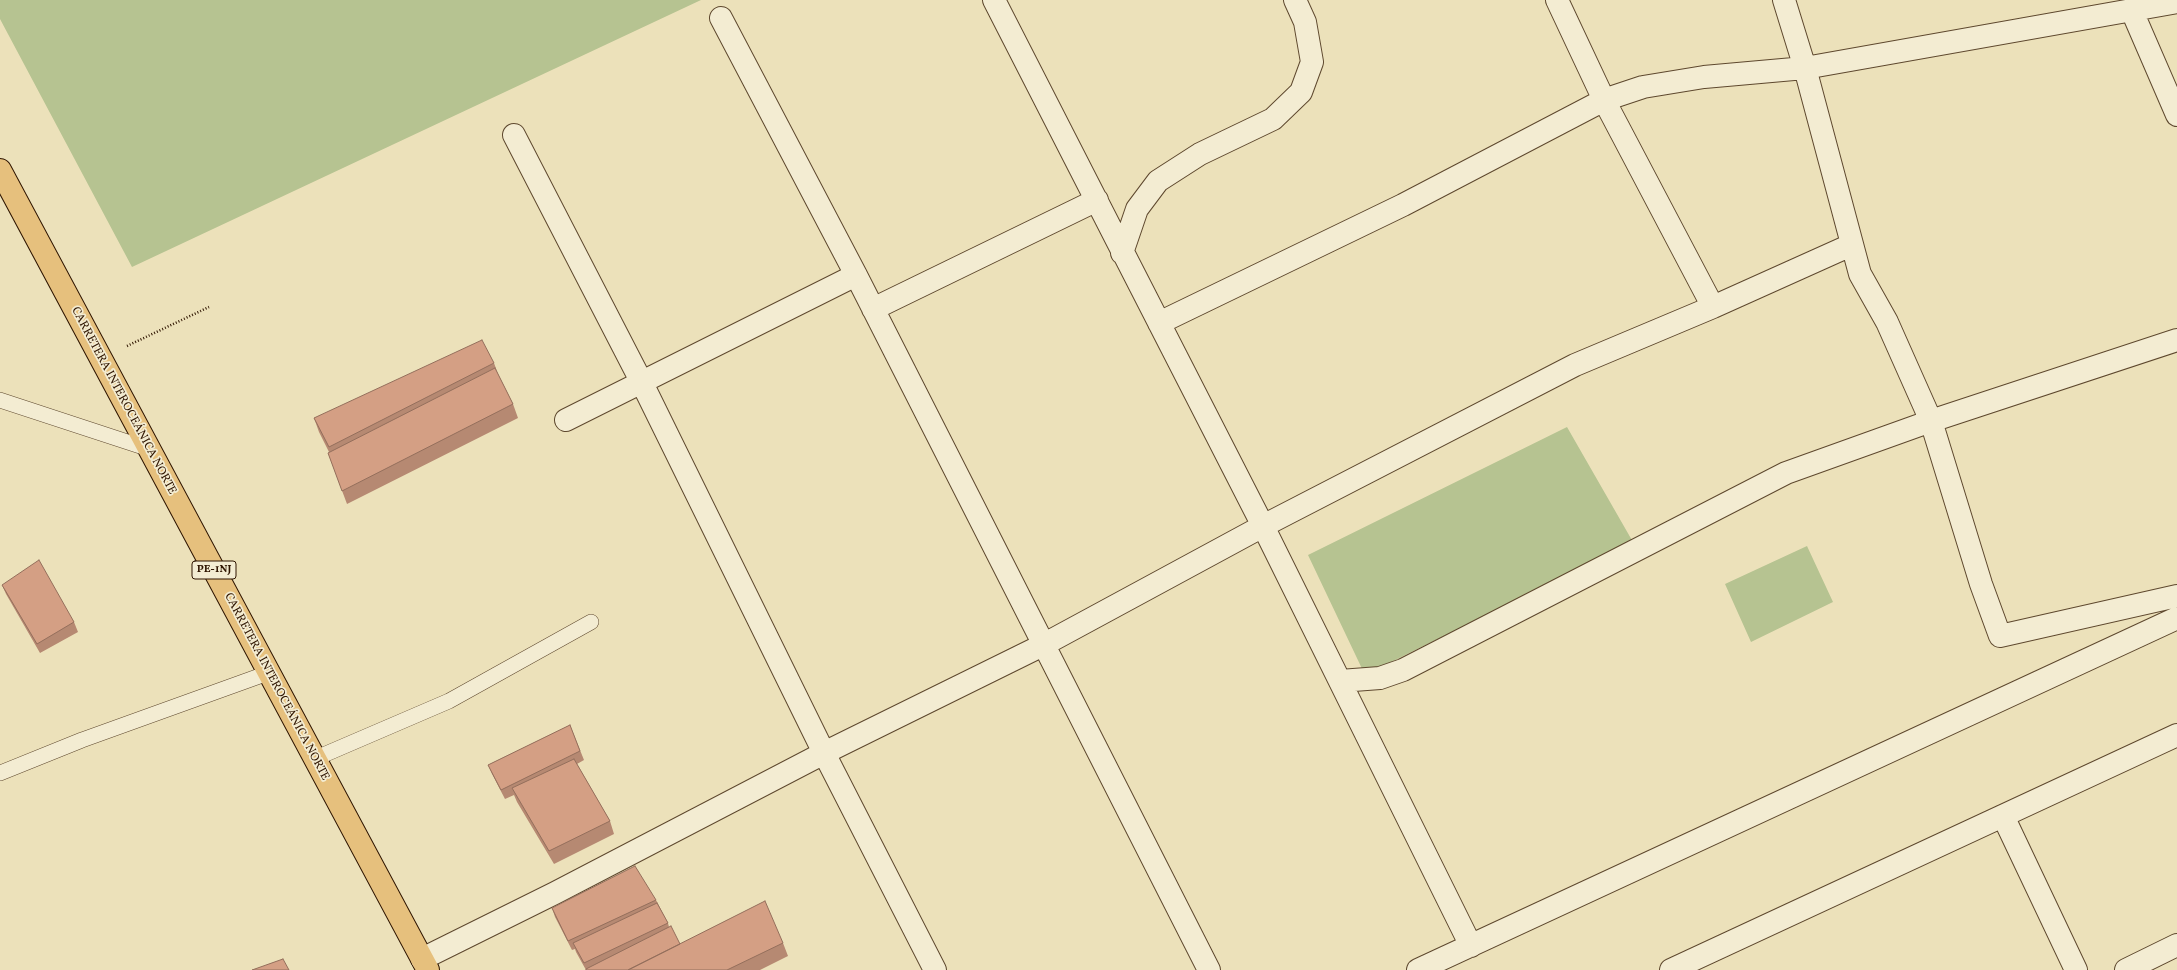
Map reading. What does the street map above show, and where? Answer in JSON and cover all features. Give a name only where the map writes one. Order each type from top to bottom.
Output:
[{"type":"highway","name":"CARRETERA INTEROCEÁNICA NORTE","points":[[0,170],[425,964]]},
{"type":"street","points":[[994,0],[1097,200],[1122,253],[1263,526],[1470,946]]},
{"type":"street","points":[[1122,253],[1137,209],[1158,181],[1200,154],[1273,119],[1301,92],[1312,62],[1305,22],[1295,0]]},
{"type":"street","points":[[1557,0],[1604,100],[1714,307]]},
{"type":"street","points":[[1784,0],[1805,68],[1851,245],[1860,274],[1887,322],[1931,421],[1981,584],[2000,636],[2177,596]]},
{"type":"street","points":[[1159,323],[1403,205],[1604,100],[1643,87],[1704,77],[1805,68],[2177,2]]},
{"type":"street","points":[[2132,11],[2177,115]]},
{"type":"street","points":[[721,18],[874,310],[1209,970]]},
{"type":"street","points":[[514,135],[642,383],[824,753],[935,970]]},
{"type":"street","points":[[874,310],[1097,200]]},
{"type":"street","points":[[425,964],[555,893],[824,753],[1043,645],[1263,526],[1575,365],[1714,307],[1851,245]]},
{"type":"street","points":[[566,420],[856,275]]},
{"type":"street","points":[[1340,681],[1380,678],[1403,670],[1786,473],[1931,421],[2177,340]]},
{"type":"street","points":[[1418,970],[2177,618]]},
{"type":"street","points":[[1671,970],[2177,735]]},
{"type":"street","points":[[2003,816],[2076,970]]},
{"type":"street","points":[[2126,970],[2177,945]]},
{"type":"lane","points":[[0,400],[149,449]]},
{"type":"lane","points":[[314,759],[449,701],[591,622]]},
{"type":"lane","points":[[0,773],[82,740],[268,673]]},
{"type":"path","points":[[101,358],[209,307]]},
{"type":"green space","points":[[0,0],[701,0],[132,267],[0,19]]},
{"type":"green space","points":[[1567,427],[1633,542],[1365,675],[1308,555]]},
{"type":"green space","points":[[1807,546],[1833,602],[1751,642],[1725,584]]},
{"type":"building","points":[[482,340],[494,363],[329,447],[314,418]]},
{"type":"building","points":[[495,368],[513,404],[342,491],[328,453]]},
{"type":"building","points":[[39,560],[74,622],[37,644],[2,585]]},
{"type":"building","points":[[570,725],[580,751],[501,790],[488,765]]},
{"type":"building","points":[[574,759],[610,821],[549,851],[512,788]]},
{"type":"building","points":[[635,866],[656,900],[568,941],[552,908]]},
{"type":"building","points":[[765,901],[783,943],[727,970],[628,970]]},
{"type":"building","points":[[657,903],[668,923],[584,963],[573,943]]},
{"type":"building","points":[[671,926],[680,944],[628,970],[586,970],[586,969]]},
{"type":"building","points":[[283,959],[289,970],[252,970]]}]
